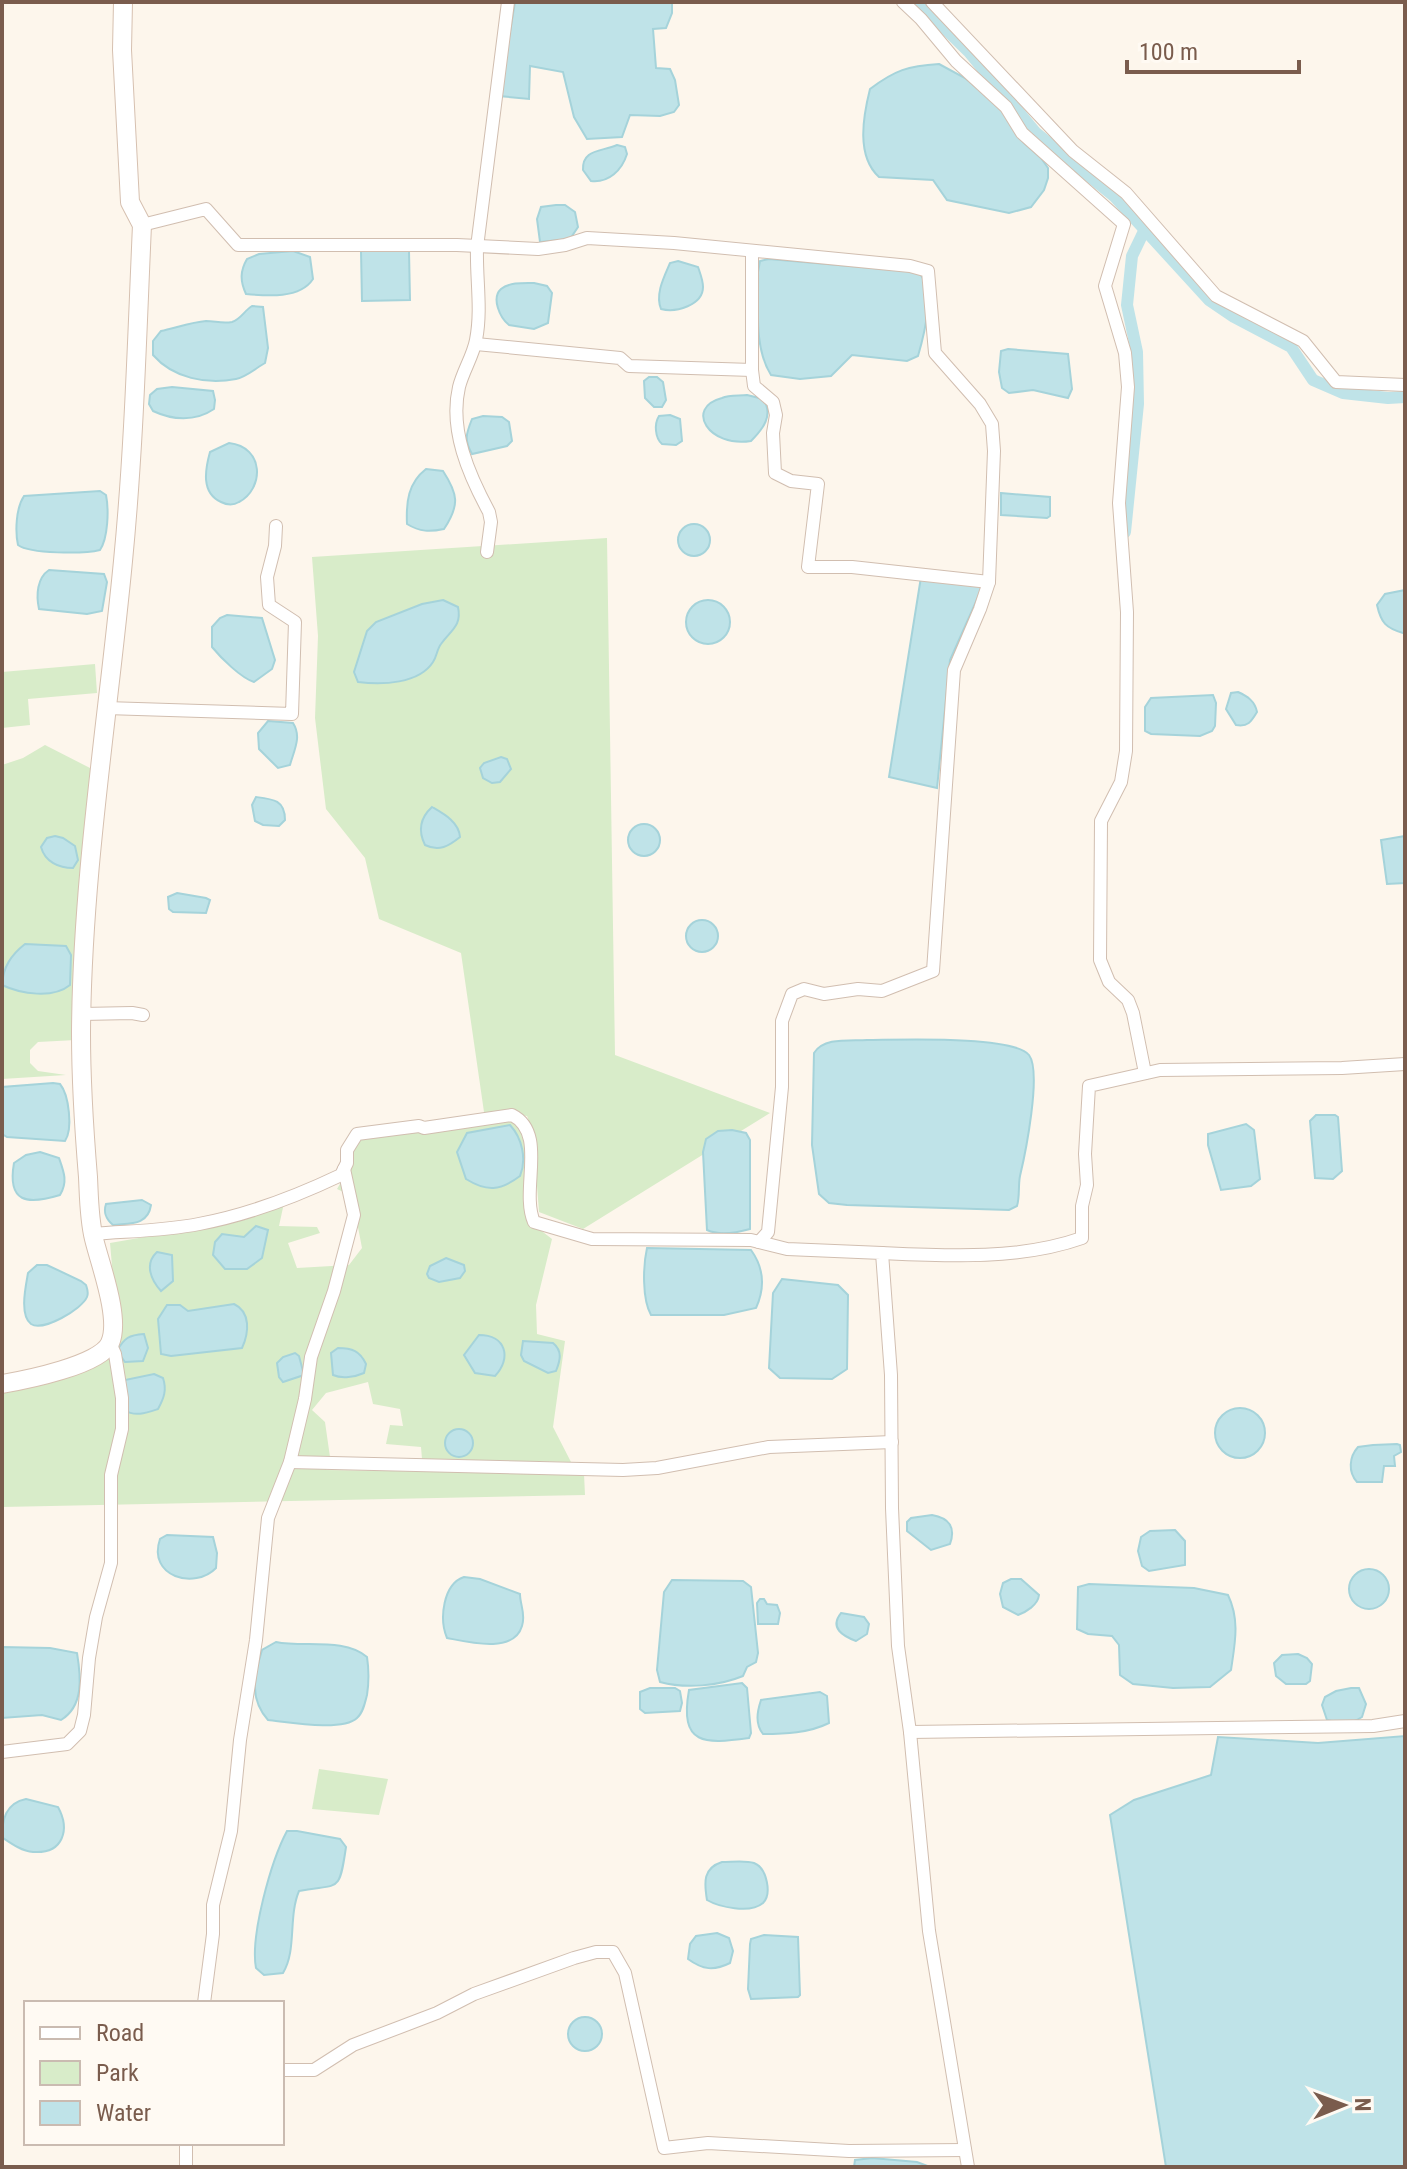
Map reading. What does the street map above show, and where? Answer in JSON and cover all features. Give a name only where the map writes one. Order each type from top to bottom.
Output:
[{"type":"street","points":[[2,1752],[67,1744],[80,1731],[96,1617],[111,1563],[111,1475],[122,1429],[122,1398],[115,1354],[110,1343],[111,1310],[93,1234],[83,1113],[82,1014],[94,806],[123,561],[134,421],[142,225],[130,202],[122,50],[123,2]]},
{"type":"street","points":[[487,552],[491,522],[489,512],[464,455],[457,420],[459,388],[476,344],[480,299],[476,272],[477,247],[508,2]]},
{"type":"street","points":[[903,2],[956,61],[1006,107],[1022,133],[1124,224],[1105,286],[1125,353],[1128,387],[1119,503],[1127,612],[1126,751],[1121,782],[1101,821],[1100,960],[1109,982],[1128,1000],[1145,1073]]},
{"type":"street","points":[[932,2],[1062,140],[1126,193],[1216,296],[1303,341],[1336,382],[1405,385]]},
{"type":"street","points":[[142,225],[206,209],[238,245],[538,249],[587,238],[674,243],[910,266],[928,271],[935,353],[980,404],[992,424],[994,451],[989,582],[954,670],[933,971],[882,991],[858,989],[824,994],[804,989],[792,994],[782,1021],[782,1087],[768,1232],[759,1242]]},
{"type":"street","points":[[752,252],[752,370],[754,386],[773,402],[776,415],[773,433],[775,473],[791,481],[818,484],[808,567],[852,567],[989,582]]},
{"type":"street","points":[[476,344],[620,358],[629,366],[752,370]]},
{"type":"street","points":[[106,708],[292,714],[295,622],[269,605],[267,577],[275,546],[276,526]]},
{"type":"street","points":[[82,1014],[143,1015]]},
{"type":"street","points":[[93,1234],[199,1224],[246,1212],[316,1187],[341,1175],[347,1150],[352,1140],[362,1132],[424,1128],[512,1115],[528,1129],[531,1143],[528,1197],[534,1222],[592,1239],[759,1242],[787,1249],[992,1255],[1058,1246],[1082,1238],[1082,1206],[1087,1185],[1085,1154],[1089,1086],[1145,1073],[1405,1064]]},
{"type":"street","points":[[204,2001],[213,1934],[213,1905],[231,1831],[268,1518],[290,1462],[311,1357],[334,1291],[354,1215],[344,1169]]},
{"type":"street","points":[[882,1253],[891,1375],[892,1521],[898,1646],[910,1732],[929,1931],[968,2167]]},
{"type":"street","points":[[2,1384],[89,1361],[103,1353],[110,1343]]},
{"type":"street","points":[[290,1462],[623,1470],[657,1468],[769,1447],[892,1442]]},
{"type":"street","points":[[910,1732],[1373,1726],[1405,1721]]},
{"type":"street","points":[[284,2070],[314,2070],[353,2045],[437,2013],[474,1994],[574,1958],[596,1952],[613,1952],[625,1973],[664,2148],[708,2143],[849,2151],[965,2150]]},
{"type":"street","points":[[186,2145],[186,2167]]},
{"type":"green space","points":[[607,538],[615,1055],[770,1113],[583,1229],[539,1212],[533,1133],[527,1116],[484,1112],[461,953],[379,919],[365,858],[326,809],[315,718],[318,636],[312,557]]},
{"type":"green space","points":[[95,664],[97,693],[28,699],[30,725],[2,728],[2,672]]},
{"type":"green space","points":[[45,745],[90,768],[94,777],[76,1040],[38,1042],[30,1050],[30,1063],[38,1071],[66,1075],[2,1079],[2,765],[23,758]]},
{"type":"green space","points":[[513,1121],[525,1128],[530,1222],[552,1239],[536,1305],[537,1334],[565,1341],[553,1427],[571,1462],[422,1459],[421,1447],[386,1444],[390,1425],[403,1426],[400,1409],[373,1404],[368,1382],[326,1393],[312,1410],[325,1422],[331,1464],[326,1470],[584,1474],[585,1495],[2,1507],[2,1392],[29,1385],[118,1334],[110,1243],[190,1229],[284,1203],[279,1226],[317,1227],[320,1233],[288,1243],[297,1268],[349,1265],[362,1248],[352,1196],[337,1189],[361,1139]]},
{"type":"green space","points":[[319,1769],[388,1779],[379,1815],[312,1809]]},
{"type":"water","points":[[515,2],[672,2],[672,13],[666,28],[653,29],[656,68],[670,69],[679,105],[674,112],[660,116],[630,115],[622,137],[587,139],[574,117],[563,72],[530,66],[529,99],[499,96]]},
{"type":"water","points":[[939,64],[965,78],[1004,110],[1023,142],[1048,168],[1044,190],[1031,207],[1009,213],[947,200],[933,180],[879,177],[872,168],[863,136],[870,89],[902,70]]},
{"type":"water","points":[[617,145],[625,147],[627,154],[622,165],[609,178],[591,181],[583,170],[586,158],[594,152]]},
{"type":"water","points":[[565,205],[575,212],[578,227],[570,239],[540,242],[537,219],[541,207]]},
{"type":"water","points":[[406,248],[409,251],[410,300],[362,301],[361,251]]},
{"type":"water","points":[[293,251],[310,257],[313,279],[307,285],[282,295],[246,294],[242,276],[247,259],[259,254]]},
{"type":"water","points":[[769,259],[919,272],[928,301],[918,356],[907,361],[852,355],[831,376],[800,379],[771,375],[759,339],[758,311],[760,261]]},
{"type":"water","points":[[678,261],[698,267],[702,293],[688,306],[674,310],[661,309],[659,297],[663,280],[670,263]]},
{"type":"water","points":[[534,283],[547,286],[552,293],[548,323],[534,329],[509,325],[498,308],[498,293],[508,285]]},
{"type":"water","points":[[252,306],[263,307],[268,348],[265,363],[243,376],[225,381],[191,378],[170,369],[153,355],[153,341],[161,331],[201,322],[232,322]]},
{"type":"water","points":[[1001,351],[1068,354],[1072,389],[1068,398],[1033,390],[1009,393],[1002,388],[999,372]]},
{"type":"water","points":[[657,377],[663,382],[666,400],[662,407],[654,407],[645,398],[644,381]]},
{"type":"water","points":[[172,387],[213,391],[214,409],[184,418],[153,411],[149,404],[150,395],[157,389]]},
{"type":"water","points":[[747,395],[763,399],[767,411],[763,427],[751,441],[723,439],[706,426],[703,418],[711,403],[725,397]]},
{"type":"water","points":[[670,415],[680,419],[682,441],[676,445],[662,444],[657,435],[659,416]]},
{"type":"water","points":[[502,417],[509,422],[512,441],[507,446],[472,454],[467,441],[468,429],[472,419]]},
{"type":"water","points":[[229,443],[249,452],[257,469],[253,488],[247,496],[230,504],[223,503],[210,493],[206,480],[210,452]]},
{"type":"water","points":[[426,469],[443,471],[452,486],[455,506],[444,529],[425,531],[407,524],[409,494],[415,480]]},
{"type":"water","points":[[100,491],[106,495],[108,516],[100,550],[58,552],[18,545],[17,520],[24,496]]},
{"type":"water","points":[[1001,493],[1050,497],[1050,516],[1001,515]]},
{"type":"water","points":[[694,524],[706,528],[710,540],[706,552],[694,556],[682,552],[678,540],[682,528]]},
{"type":"water","points":[[49,570],[104,574],[107,582],[102,611],[87,614],[39,609],[38,587]]},
{"type":"water","points":[[921,577],[983,586],[950,660],[937,788],[889,777]]},
{"type":"water","points":[[1405,590],[1403,633],[1385,624],[1377,605],[1385,594]]},
{"type":"water","points":[[443,600],[458,607],[458,619],[427,669],[399,681],[358,682],[354,672],[367,631],[376,622],[422,604]]},
{"type":"water","points":[[708,600],[723,607],[730,622],[723,637],[708,644],[693,637],[686,622],[693,607]]},
{"type":"water","points":[[227,615],[262,618],[275,660],[272,669],[254,682],[237,672],[212,647],[212,627]]},
{"type":"water","points":[[1238,692],[1250,699],[1257,712],[1244,725],[1236,725],[1226,709],[1231,693]]},
{"type":"water","points":[[1213,695],[1216,703],[1212,731],[1200,736],[1151,734],[1145,731],[1145,707],[1151,698]]},
{"type":"water","points":[[268,721],[293,723],[296,728],[296,744],[290,765],[278,768],[259,749],[258,733]]},
{"type":"water","points":[[501,757],[507,759],[511,769],[500,782],[492,783],[483,778],[480,768],[484,763]]},
{"type":"water","points":[[256,797],[280,804],[285,820],[279,826],[255,821],[252,805]]},
{"type":"water","points":[[432,807],[450,819],[459,832],[460,837],[444,847],[430,847],[423,840],[423,820]]},
{"type":"water","points":[[644,824],[655,829],[660,840],[655,851],[644,856],[633,851],[628,840],[633,829]]},
{"type":"water","points":[[55,836],[75,846],[78,860],[73,868],[53,863],[43,852],[41,847],[47,838]]},
{"type":"water","points":[[1405,836],[1405,883],[1387,884],[1381,840]]},
{"type":"water","points":[[177,893],[210,900],[206,913],[173,912],[169,909],[168,897]]},
{"type":"water","points":[[702,920],[713,925],[718,936],[713,947],[702,952],[691,947],[686,936],[691,925]]},
{"type":"water","points":[[25,944],[66,946],[71,955],[70,985],[55,992],[37,994],[2,985],[9,962]]},
{"type":"water","points":[[927,1039],[1001,1044],[1029,1055],[1033,1064],[1033,1095],[1017,1206],[1009,1210],[829,1203],[819,1194],[812,1145],[814,1053],[824,1044],[845,1040]]},
{"type":"water","points":[[60,1084],[68,1104],[69,1129],[65,1141],[7,1137],[2,1134],[2,1087]]},
{"type":"water","points":[[1316,1115],[1338,1117],[1342,1171],[1333,1179],[1315,1178],[1310,1121]]},
{"type":"water","points":[[1246,1124],[1254,1130],[1260,1179],[1251,1186],[1221,1190],[1208,1145],[1208,1134]]},
{"type":"water","points":[[510,1125],[522,1149],[520,1176],[506,1185],[493,1188],[466,1179],[457,1152],[467,1133]]},
{"type":"water","points":[[718,1131],[746,1133],[750,1140],[750,1229],[717,1233],[707,1230],[703,1152],[706,1139]]},
{"type":"water","points":[[40,1152],[59,1158],[64,1186],[60,1195],[38,1200],[22,1198],[14,1186],[14,1163],[26,1155]]},
{"type":"water","points":[[142,1200],[151,1205],[142,1220],[113,1225],[106,1216],[106,1204]]},
{"type":"water","points":[[256,1226],[268,1230],[262,1258],[247,1269],[225,1269],[213,1255],[215,1242],[222,1234],[244,1237]]},
{"type":"water","points":[[647,1248],[751,1250],[762,1278],[756,1308],[724,1315],[651,1315],[644,1282]]},
{"type":"water","points":[[157,1252],[172,1255],[173,1281],[161,1291],[150,1272]]},
{"type":"water","points":[[446,1258],[464,1265],[465,1271],[460,1278],[439,1282],[429,1278],[430,1266]]},
{"type":"water","points":[[37,1265],[47,1265],[81,1281],[86,1285],[88,1294],[84,1302],[70,1313],[37,1326],[27,1320],[24,1300],[28,1273]]},
{"type":"water","points":[[782,1279],[838,1285],[848,1295],[847,1369],[832,1379],[780,1378],[769,1368],[773,1293]]},
{"type":"water","points":[[234,1304],[246,1317],[246,1336],[242,1348],[171,1356],[161,1354],[158,1319],[167,1305],[180,1305],[188,1311]]},
{"type":"water","points":[[144,1334],[148,1348],[143,1361],[125,1362],[117,1351],[128,1338]]},
{"type":"water","points":[[479,1335],[495,1339],[504,1349],[503,1362],[495,1376],[475,1373],[464,1355]]},
{"type":"water","points":[[523,1341],[553,1343],[559,1353],[556,1371],[548,1373],[524,1361],[521,1355]]},
{"type":"water","points":[[338,1348],[358,1353],[366,1364],[364,1373],[348,1377],[333,1375],[331,1353]]},
{"type":"water","points":[[295,1353],[299,1356],[304,1375],[283,1382],[277,1363]]},
{"type":"water","points":[[154,1374],[163,1378],[165,1386],[158,1409],[136,1414],[124,1410],[125,1380]]},
{"type":"water","points":[[1240,1408],[1257,1416],[1265,1433],[1257,1450],[1240,1458],[1223,1450],[1215,1433],[1223,1416]]},
{"type":"water","points":[[459,1429],[469,1433],[473,1443],[469,1453],[459,1457],[449,1453],[445,1443],[449,1433]]},
{"type":"water","points":[[1397,1444],[1401,1452],[1394,1456],[1395,1466],[1384,1466],[1382,1482],[1357,1482],[1351,1469],[1353,1455],[1358,1447]]},
{"type":"water","points":[[932,1515],[947,1521],[952,1533],[950,1544],[931,1550],[907,1531],[907,1522],[911,1518]]},
{"type":"water","points":[[1175,1530],[1185,1541],[1185,1565],[1149,1571],[1142,1566],[1138,1551],[1141,1537],[1150,1531]]},
{"type":"water","points":[[167,1535],[213,1537],[217,1553],[216,1568],[207,1575],[186,1579],[166,1571],[160,1563],[158,1552],[160,1539]]},
{"type":"water","points":[[1369,1569],[1383,1575],[1389,1589],[1383,1603],[1369,1609],[1355,1603],[1349,1589],[1355,1575]]},
{"type":"water","points":[[464,1577],[480,1579],[520,1594],[523,1617],[517,1635],[510,1640],[489,1644],[447,1638],[443,1612],[447,1594]]},
{"type":"water","points":[[1021,1579],[1039,1595],[1034,1605],[1018,1615],[1003,1607],[1000,1594],[1003,1583]]},
{"type":"water","points":[[672,1580],[743,1581],[751,1587],[758,1653],[756,1662],[747,1667],[743,1676],[702,1685],[660,1682],[657,1670],[664,1592]]},
{"type":"water","points":[[1089,1584],[1194,1588],[1228,1595],[1235,1623],[1231,1670],[1210,1687],[1173,1688],[1133,1684],[1120,1675],[1119,1645],[1112,1636],[1088,1634],[1077,1629],[1078,1587]]},
{"type":"water","points":[[760,1599],[777,1605],[780,1613],[778,1624],[758,1624],[757,1603]]},
{"type":"water","points":[[841,1613],[864,1617],[869,1624],[867,1634],[856,1641],[842,1634],[836,1623]]},
{"type":"water","points":[[276,1642],[335,1645],[358,1651],[367,1657],[368,1690],[359,1716],[350,1722],[328,1725],[268,1720],[258,1704],[255,1678],[262,1650]]},
{"type":"water","points":[[2,1647],[50,1648],[77,1653],[79,1690],[74,1707],[68,1714],[61,1720],[42,1715],[2,1718]]},
{"type":"water","points":[[1298,1654],[1312,1664],[1310,1681],[1306,1684],[1286,1684],[1276,1676],[1274,1663],[1282,1655]]},
{"type":"water","points":[[742,1683],[747,1688],[749,1738],[708,1740],[692,1731],[688,1722],[689,1690]]},
{"type":"water","points":[[650,1688],[675,1688],[680,1691],[680,1711],[645,1713],[640,1709],[640,1692]]},
{"type":"water","points":[[1359,1688],[1366,1704],[1362,1717],[1345,1722],[1327,1720],[1322,1705],[1325,1697]]},
{"type":"water","points":[[820,1692],[827,1696],[829,1723],[805,1731],[763,1734],[758,1718],[761,1700]]},
{"type":"water","points":[[1405,1736],[1405,2167],[1166,2167],[1110,1815],[1134,1800],[1211,1775],[1218,1737],[1318,1743]]},
{"type":"water","points":[[26,1799],[58,1807],[64,1831],[52,1849],[29,1851],[3,1838],[6,1813],[14,1804]]},
{"type":"water","points":[[287,1831],[340,1839],[346,1847],[344,1862],[335,1884],[299,1891],[287,1964],[283,1973],[264,1975],[256,1968],[259,1918],[269,1879]]},
{"type":"water","points":[[722,1862],[754,1863],[762,1870],[768,1888],[763,1903],[743,1909],[707,1900],[706,1876],[711,1868]]},
{"type":"water","points":[[717,1933],[729,1938],[733,1951],[730,1963],[709,1968],[688,1959],[690,1944],[696,1936]]},
{"type":"water","points":[[764,1935],[798,1937],[798,1997],[751,1999],[748,1989],[751,1939]]},
{"type":"water","points":[[585,2017],[597,2022],[602,2034],[597,2046],[585,2051],[573,2046],[568,2034],[573,2022]]},
{"type":"water","points":[[872,2158],[917,2162],[930,2167],[854,2167],[855,2160]]},
{"type":"waterway","points":[[918,2],[969,52],[1036,133],[1114,196],[1209,300],[1291,347],[1313,380],[1343,393],[1405,397]]},
{"type":"waterway","points":[[1125,532],[1138,404],[1137,352],[1127,305],[1132,256],[1145,229]]}]
